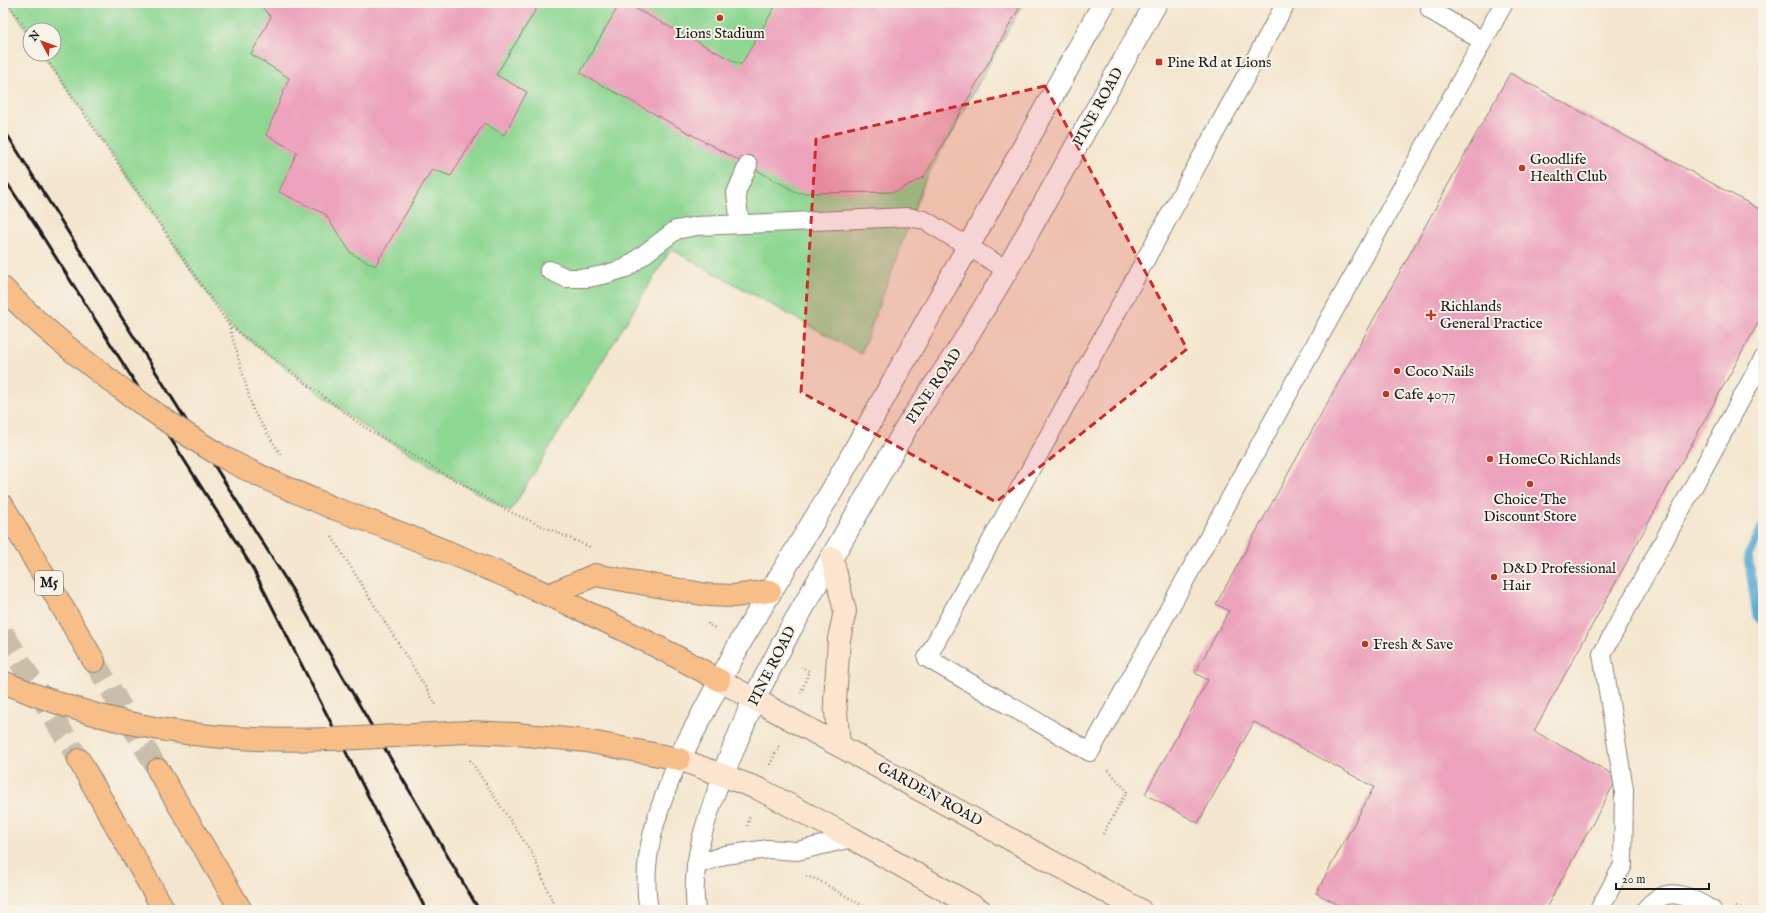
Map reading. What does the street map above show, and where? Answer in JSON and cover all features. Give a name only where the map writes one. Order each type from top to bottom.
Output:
[{"type":"highway","points":[[3,288],[20,306],[81,359],[172,426],[222,456],[273,483],[333,508],[392,528],[549,594],[673,654],[719,680]]},
{"type":"highway","name":"M5","points":[[3,506],[94,661]]},
{"type":"highway","points":[[549,594],[595,576],[708,595],[734,596],[770,592]]},
{"type":"highway","points":[[3,682],[29,693],[78,710],[141,725],[193,734],[255,739],[297,739],[469,732],[517,734],[586,741],[679,759]]},
{"type":"highway","points":[[79,760],[164,910]]},
{"type":"highway","points":[[158,770],[241,910]]},
{"type":"main road","points":[[832,558],[845,611],[839,639],[835,701],[839,745]]},
{"type":"main road","name":"GARDEN ROAD","points":[[719,680],[1140,910]]},
{"type":"main road","points":[[679,759],[723,774],[759,789],[852,838],[980,910]]},
{"type":"street","points":[[679,759],[719,680],[770,592],[833,489],[1104,3]]},
{"type":"street","name":"PINE ROAD","points":[[723,774],[754,699],[790,630],[908,425],[961,346],[1007,270],[1156,3]]},
{"type":"lane","points":[[1286,3],[927,658],[1090,752],[1504,3]]},
{"type":"lane","points":[[1434,3],[1430,10],[1483,41]]},
{"type":"lane","points":[[740,224],[736,193],[748,165]]},
{"type":"lane","points":[[549,270],[566,278],[588,278],[607,274],[626,268],[676,230],[697,226],[908,217],[924,220],[968,248],[1007,270]]},
{"type":"lane","points":[[1599,910],[1623,865],[1624,789],[1602,654],[1763,359]]},
{"type":"lane","points":[[649,910],[646,897],[647,865],[654,826],[663,798],[679,759]]},
{"type":"lane","points":[[696,910],[694,893],[696,865],[701,832],[723,774]]},
{"type":"lane","points":[[696,865],[725,855],[769,849],[797,851],[852,838]]},
{"type":"lane","points":[[1645,910],[1654,899],[1668,894],[1693,900],[1712,910]]},
{"type":"path","points":[[8,3],[22,23]]},
{"type":"path","points":[[1103,834],[1127,791]]},
{"type":"highlighted area","points":[[1045,86],[1187,349],[996,502],[801,392],[816,139]]},
{"type":"green space","points":[[8,3],[1023,3],[925,180],[861,354],[671,249],[510,512],[364,427],[229,325],[48,62],[62,62],[62,22],[22,22],[22,23]]},
{"type":"building","points":[[258,3],[540,3],[496,75],[527,92],[504,135],[484,123],[451,176],[432,169],[375,266],[351,253],[325,214],[279,192],[297,152],[266,135],[289,78],[251,54],[271,17]]},
{"type":"building","points":[[620,3],[625,3],[741,65],[777,3],[1022,3],[924,177],[895,192],[798,193],[580,73]]},
{"type":"building","name":"HomeCo Richlands","points":[[1510,73],[1763,211],[1763,314],[1534,731],[1618,777],[1545,910],[1348,910],[1316,893],[1374,787],[1254,722],[1198,823],[1145,794],[1208,680],[1195,673],[1229,611],[1216,604]]},
{"type":"building","points":[[1662,904],[1672,910],[1659,910]]},
{"type":"waterway","points":[[1763,526],[1748,556],[1757,616],[1763,622]]},
{"type":"tunnel","points":[[3,633],[79,760]]},
{"type":"tunnel","points":[[94,661],[158,770]]},
{"type":"railway","points":[[3,128],[293,591],[479,910]]},
{"type":"railway","points":[[3,177],[34,223],[252,567],[426,910]]},
{"type":"place","name":"Lions Stadium","points":[[720,18]]},
{"type":"place","name":"Pine Rd at Lions","points":[[1159,62]]},
{"type":"place","name":"Goodlife Health Club","points":[[1522,168]]},
{"type":"place","name":"Richlands General Practice","points":[[1431,315]]},
{"type":"place","name":"Coco Nails","points":[[1397,371]]},
{"type":"place","name":"Cafe 4077","points":[[1386,394]]},
{"type":"place","name":"HomeCo Richlands","points":[[1490,459]]},
{"type":"place","name":"Choice The Discount Store","points":[[1530,484]]},
{"type":"place","name":"D&D Professional Hair","points":[[1494,577]]},
{"type":"place","name":"Fresh & Save","points":[[1365,644]]}]
